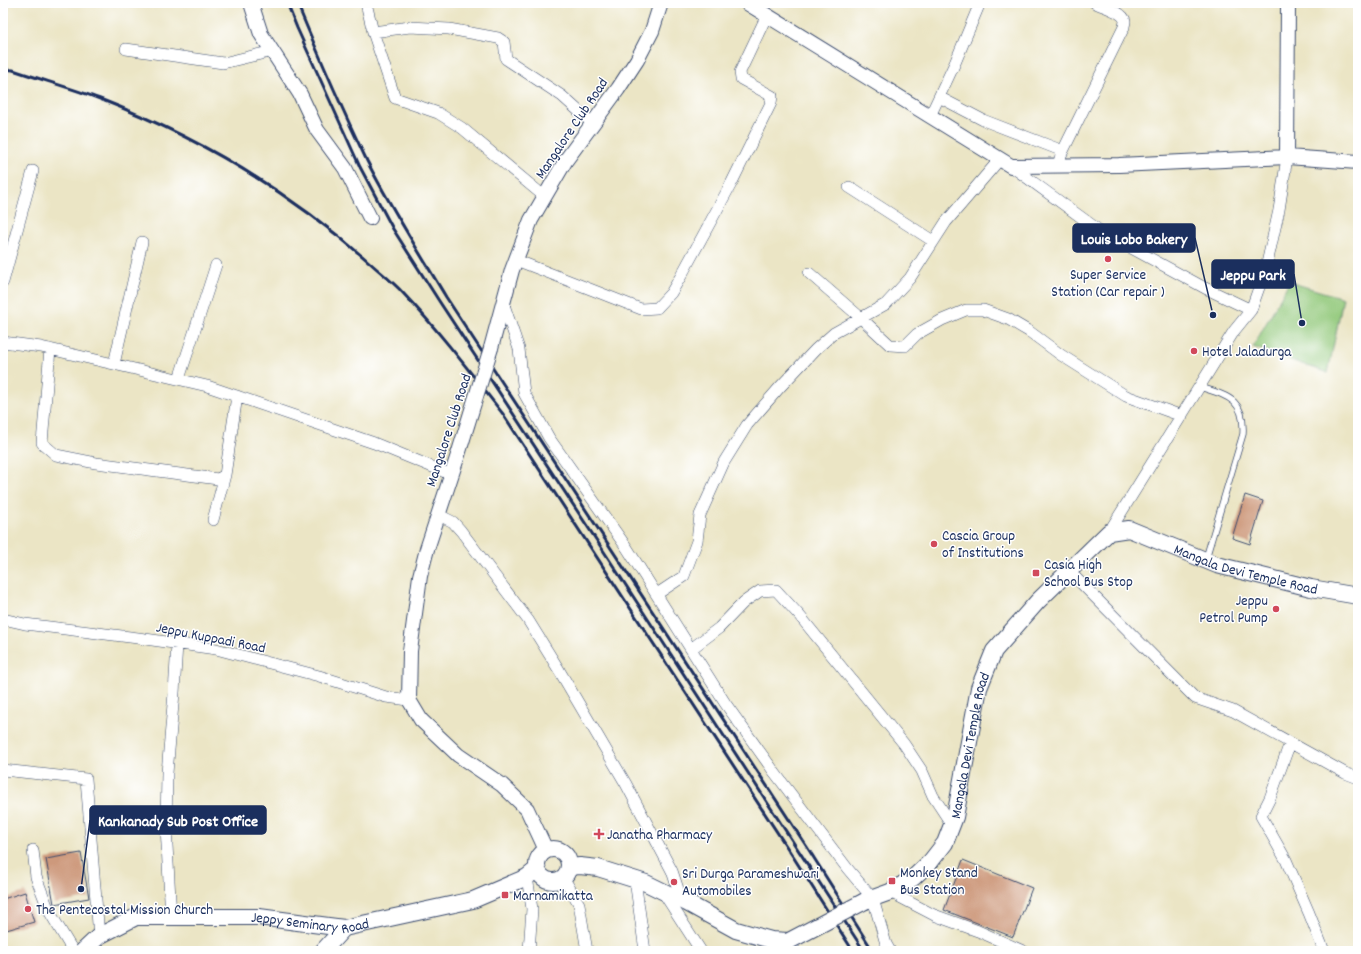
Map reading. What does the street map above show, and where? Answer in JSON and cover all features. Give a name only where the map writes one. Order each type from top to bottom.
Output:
[{"type":"main road","name":"Mangala Devi Temple Road","points":[[566,872],[580,866],[598,868],[635,880],[682,901],[736,930],[792,946],[869,900],[890,892],[913,878],[931,861],[945,843],[955,817],[979,688],[994,651],[1038,601],[1109,532],[1129,529],[1217,565],[1311,588],[1358,596]]},
{"type":"main road","points":[[546,850],[559,850],[564,853],[568,862],[566,872],[559,880],[552,881],[539,874],[532,873],[538,858],[546,850]]},
{"type":"main road","name":"Jeppy Seminary Road","points":[[83,951],[99,936],[136,917],[259,917],[344,928],[473,900],[532,873]]},
{"type":"main road","points":[[323,951],[344,928]]},
{"type":"street","points":[[251,3],[261,34],[300,94],[317,130],[345,168],[370,218]]},
{"type":"street","points":[[366,3],[373,32],[395,98],[438,112],[462,128],[545,196]]},
{"type":"street","name":"Mangalore Club Road","points":[[409,700],[410,651],[420,576],[427,549],[452,475],[491,348],[512,270],[531,220],[566,160],[618,89],[637,60],[652,31],[662,3]]},
{"type":"street","points":[[748,3],[1006,163],[1100,231],[1205,288],[1251,310]]},
{"type":"street","points":[[930,116],[955,63],[980,3]]},
{"type":"street","points":[[1058,166],[1063,151],[1124,27],[1124,16],[1096,3]]},
{"type":"street","points":[[1109,532],[1234,331],[1251,310],[1266,268],[1279,210],[1287,157],[1288,3]]},
{"type":"street","points":[[516,260],[641,309],[657,308],[671,293],[731,184],[771,103],[772,96],[746,83],[741,79],[740,72],[767,15]]},
{"type":"street","points":[[373,32],[410,27],[449,29],[498,38],[504,42],[506,59],[562,96],[592,123]]},
{"type":"street","points":[[126,49],[223,63],[273,51]]},
{"type":"street","points":[[939,97],[983,120],[1063,151]]},
{"type":"street","points":[[657,594],[684,576],[697,541],[700,515],[724,462],[747,425],[780,387],[816,349],[834,333],[886,304],[910,278],[946,222],[1006,163],[1058,166],[1119,165],[1287,157],[1358,162]]},
{"type":"street","points":[[3,282],[33,171]]},
{"type":"street","points":[[849,186],[934,241]]},
{"type":"street","points":[[114,364],[142,242]]},
{"type":"street","points":[[179,379],[216,265]]},
{"type":"street","points":[[809,273],[890,345],[905,346],[918,334],[942,320],[966,310],[984,310],[1008,319],[1030,332],[1126,396],[1182,416]]},
{"type":"street","points":[[503,302],[519,349],[524,393],[549,438],[627,548],[725,703],[869,900],[890,951]]},
{"type":"street","points":[[3,342],[50,349],[207,386],[374,443],[452,475]]},
{"type":"street","points":[[50,349],[42,444],[56,455],[96,464],[218,479],[225,475]]},
{"type":"street","points":[[213,520],[225,475],[237,396]]},
{"type":"street","points":[[438,514],[453,522],[462,531],[514,600],[544,645],[629,791],[672,871],[682,901]]},
{"type":"street","points":[[1069,571],[1195,698],[1233,711],[1345,773],[1358,778]]},
{"type":"street","points":[[691,649],[719,628],[744,602],[760,591],[776,590],[799,615],[904,744],[922,771],[932,796],[952,825]]},
{"type":"street","name":"Jeppu Kuppadi Road","points":[[3,619],[25,624],[216,650],[319,676],[386,697],[409,700]]},
{"type":"street","points":[[171,917],[166,827],[166,773],[177,644]]},
{"type":"street","points":[[409,700],[421,720],[458,755],[502,785],[527,809],[546,850]]},
{"type":"street","points":[[1290,743],[1270,798],[1261,816],[1286,860],[1324,951]]},
{"type":"street","points":[[3,770],[86,780],[99,936]]},
{"type":"street","points":[[33,850],[36,877],[48,911],[72,951]]},
{"type":"street","points":[[566,872],[579,904],[587,951]]},
{"type":"street","points":[[529,951],[532,909],[532,873]]},
{"type":"street","points":[[635,880],[645,951]]},
{"type":"street","points":[[663,892],[701,951]]},
{"type":"street","points":[[890,892],[934,915],[978,931],[1023,951]]},
{"type":"lane","points":[[1200,387],[1223,395],[1235,403],[1242,412],[1244,423],[1243,434],[1205,560]]},
{"type":"green space","points":[[1289,282],[1343,298],[1328,373],[1253,347]]},
{"type":"building","points":[[1245,495],[1263,501],[1250,544],[1232,538]]},
{"type":"building","points":[[81,853],[89,898],[54,904],[46,859]]},
{"type":"building","points":[[963,860],[1032,888],[1013,937],[944,910]]},
{"type":"building","points":[[25,892],[34,922],[3,931],[3,899]]},
{"type":"railway","points":[[287,3],[360,167],[393,229],[864,951]]},
{"type":"railway","points":[[297,3],[367,161],[395,213],[446,297],[807,847],[873,951]]},
{"type":"railway","points":[[3,69],[13,70],[100,99],[136,114],[208,149],[275,190],[308,213],[369,262],[399,289],[442,337],[503,414],[792,855],[853,951]]},
{"type":"place","name":"Super Service Station (Car repair )","points":[[1108,259]]},
{"type":"place","name":"Louis Lobo Bakery","points":[[1213,315]]},
{"type":"place","name":"Jeppu Park","points":[[1302,323]]},
{"type":"place","name":"Hotel Jaladurga","points":[[1194,351]]},
{"type":"place","name":"Cascia Group of Institutions","points":[[934,544]]},
{"type":"place","name":"Casia High School Bus Stop","points":[[1036,573]]},
{"type":"place","name":"Jeppu Petrol Pump","points":[[1276,609]]},
{"type":"place","name":"Janatha Pharmacy","points":[[599,834]]},
{"type":"place","name":"Monkey Stand Bus Station","points":[[892,881]]},
{"type":"place","name":"Sri Durga Parameshwari Automobiles","points":[[674,882]]},
{"type":"place","name":"Kankanady Sub Post Office","points":[[81,889]]},
{"type":"place","name":"Marnamikatta","points":[[505,895]]},
{"type":"place","name":"The Pentecostal Mission Church","points":[[28,909]]}]
